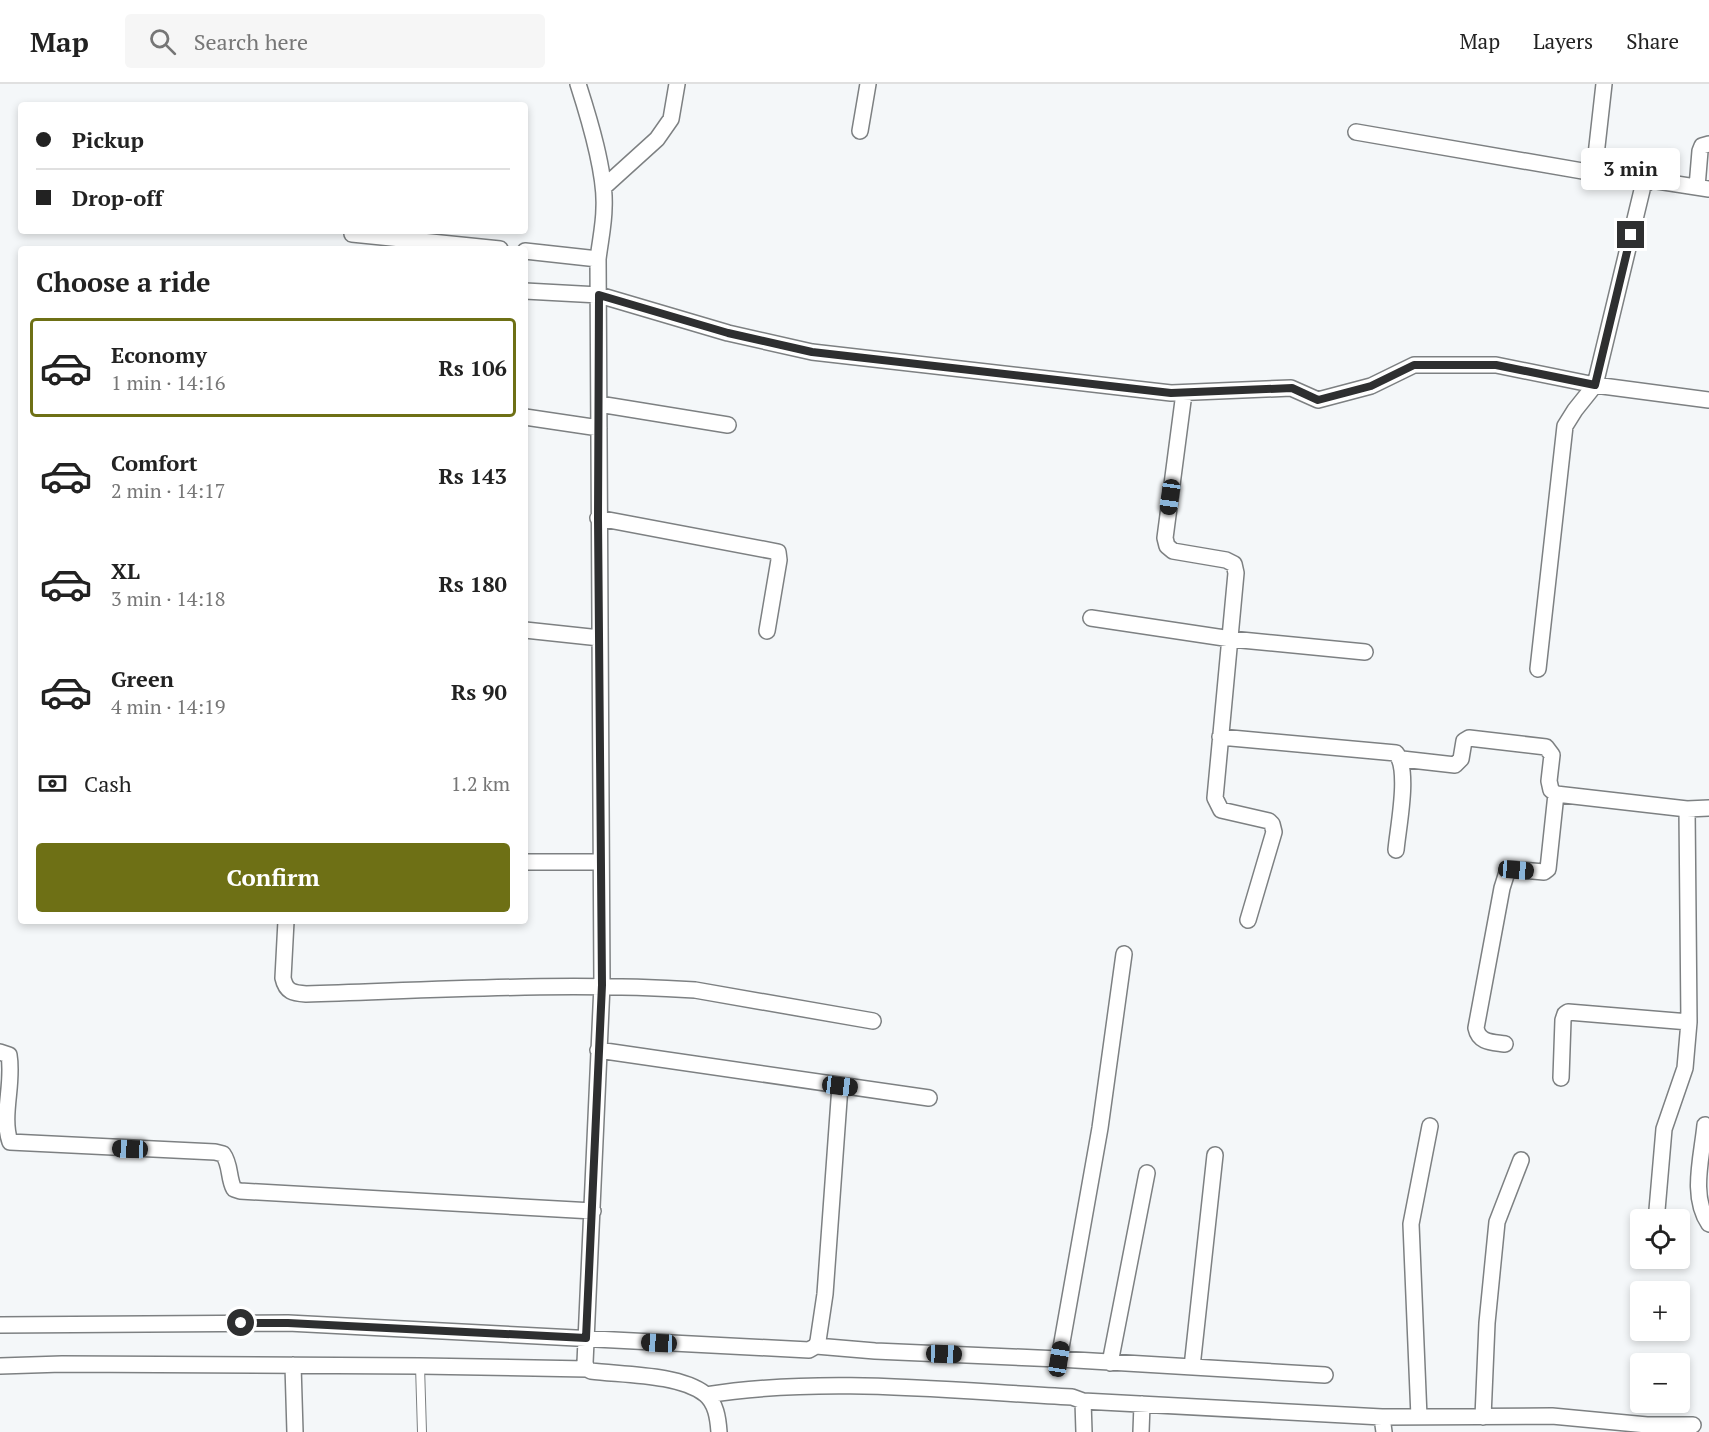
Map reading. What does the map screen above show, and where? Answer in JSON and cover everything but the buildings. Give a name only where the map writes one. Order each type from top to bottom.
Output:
[{"type":"street","points":[[578,84],[604,187],[598,259],[602,985],[586,1356]]},
{"type":"street","points":[[604,187],[657,139],[671,119],[677,84]]},
{"type":"street","points":[[860,131],[868,84]]},
{"type":"street","points":[[1594,173],[1604,84]]},
{"type":"street","points":[[1356,132],[1646,182],[1651,180],[1703,188],[1700,151],[1702,146],[1709,144]]},
{"type":"street","points":[[1538,669],[1565,426],[1595,385],[1641,192],[1646,182]]},
{"type":"street","points":[[352,234],[470,246]]},
{"type":"street","points":[[528,252],[598,259]]},
{"type":"street","points":[[528,291],[599,295],[728,333],[812,352],[977,372],[1184,393],[1292,388],[1318,400],[1371,386],[1414,365],[1496,365],[1595,385],[1709,400]]},
{"type":"street","points":[[1184,393],[1165,538],[1167,546],[1173,551],[1226,560],[1234,564],[1236,573],[1215,798],[1221,810],[1269,821],[1274,832],[1248,920]]},
{"type":"street","points":[[599,404],[728,425]]},
{"type":"street","points":[[528,417],[599,428]]},
{"type":"street","points":[[598,518],[778,552],[779,560],[767,631]]},
{"type":"street","points":[[1091,618],[1231,639],[1365,652]]},
{"type":"street","points":[[528,630],[600,638]]},
{"type":"street","points":[[1221,736],[1396,753],[1402,759],[1455,765],[1461,759],[1464,741],[1469,738],[1546,747],[1552,755],[1549,781],[1551,790],[1556,794],[1687,809],[1709,808]]},
{"type":"street","points":[[1396,850],[1403,773],[1402,759]]},
{"type":"street","points":[[1505,1044],[1482,1040],[1477,1035],[1476,1028],[1502,888],[1508,869],[1544,872],[1548,869],[1556,794]]},
{"type":"street","points":[[1657,1209],[1664,1129],[1685,1068],[1689,1022],[1687,809]]},
{"type":"street","points":[[528,862],[601,862]]},
{"type":"street","points":[[286,924],[283,978],[285,987],[292,993],[602,985],[695,990],[873,1021]]},
{"type":"street","points":[[1059,1359],[1100,1128],[1124,954]]},
{"type":"street","points":[[1561,1078],[1563,1020],[1568,1012],[1689,1022]]},
{"type":"street","points":[[598,1050],[929,1098]]},
{"type":"street","points":[[0,1052],[9,1055],[12,1069],[6,1132],[10,1142],[215,1152],[223,1154],[228,1161],[231,1183],[234,1190],[240,1191],[593,1211]]},
{"type":"street","points":[[816,1346],[825,1294],[840,1086]]},
{"type":"street","points":[[1705,1125],[1698,1194],[1702,1213],[1709,1224]]},
{"type":"street","points":[[1419,1418],[1411,1224],[1430,1126]]},
{"type":"street","points":[[1192,1367],[1215,1155]]},
{"type":"street","points":[[1483,1417],[1487,1323],[1496,1230],[1501,1207],[1521,1160]]},
{"type":"street","points":[[1110,1362],[1148,1173]]},
{"type":"street","points":[[0,1325],[288,1323],[586,1356],[673,1381],[706,1395],[771,1387],[852,1386],[1072,1397],[1083,1401],[1383,1425],[1419,1418],[1552,1416],[1647,1425],[1693,1425]]},
{"type":"street","points":[[0,1366],[420,1366],[586,1356],[809,1350],[816,1346],[875,1352],[1059,1359],[1325,1375]]},
{"type":"street","points":[[293,1365],[295,1432]]},
{"type":"street","points":[[706,1395],[716,1409],[719,1432]]},
{"type":"street","points":[[1083,1401],[1084,1432]]},
{"type":"street","points":[[1141,1432],[1142,1404]]},
{"type":"lane","points":[[420,1366],[422,1432]]},
{"type":"route","points":[[241,1323],[288,1323],[586,1338],[602,985],[598,518],[599,295],[772,345],[812,352],[1171,393],[1292,388],[1318,400],[1371,386],[1414,365],[1496,365],[1595,385],[1631,235]]}]
